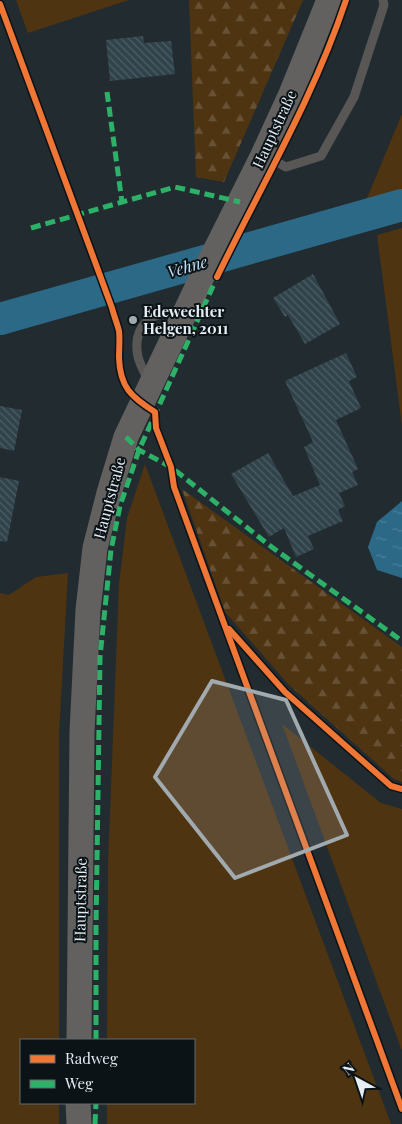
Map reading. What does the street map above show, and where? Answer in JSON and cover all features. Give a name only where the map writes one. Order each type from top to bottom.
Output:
[{"type":"main road","name":"Hauptstraße","points":[[79,1039],[82,732],[88,610],[92,570],[109,493],[126,437],[200,281],[263,155],[291,94],[329,0]]},
{"type":"main road","points":[[78,1104],[79,1124]]},
{"type":"lane","points":[[263,155],[286,167],[320,156],[354,97],[384,5],[383,0]]},
{"type":"lane","points":[[153,378],[146,376],[139,360],[137,348],[139,333],[146,321],[158,314],[175,313],[184,315]]},
{"type":"highlighted area","points":[[212,681],[286,700],[347,835],[235,878],[155,777]]},
{"type":"green space","points":[[16,0],[129,0],[28,33]]},
{"type":"green space","points":[[189,0],[303,0],[224,182],[196,177]]},
{"type":"green space","points":[[402,114],[402,198],[362,210]]},
{"type":"green space","points":[[402,228],[402,426],[377,235]]},
{"type":"green space","points":[[145,464],[391,1124],[107,1124],[107,1104],[195,1104],[195,1039],[107,1039],[108,864],[119,584],[127,518]]},
{"type":"green space","points":[[182,489],[402,647],[402,782],[394,779],[289,685],[225,612]]},
{"type":"green space","points":[[68,573],[59,734],[59,1039],[20,1039],[20,1104],[59,1104],[59,1124],[0,1124],[0,593],[9,595],[36,577]]},
{"type":"green space","points":[[282,724],[381,803],[402,809],[402,1051]]},
{"type":"water","points":[[402,501],[402,578],[377,570],[368,547],[377,522]]},
{"type":"building","points":[[143,36],[144,43],[171,41],[175,74],[110,81],[106,40]]},
{"type":"building","points":[[313,274],[340,324],[305,344],[288,315],[285,317],[273,298]]},
{"type":"building","points":[[346,353],[357,377],[349,381],[361,408],[336,420],[358,469],[352,472],[358,485],[339,493],[345,506],[338,510],[343,521],[308,536],[314,549],[296,557],[284,528],[269,537],[231,474],[268,453],[293,496],[320,485],[304,447],[313,442],[285,381]]},
{"type":"building","points":[[0,406],[22,410],[14,451],[0,448]]},
{"type":"building","points":[[0,477],[19,481],[7,542],[0,541]]},
{"type":"waterway","name":"Vehne","points":[[0,319],[402,205]]},
{"type":"marked path","points":[[107,92],[122,202]]},
{"type":"marked path","points":[[31,228],[175,187],[240,202]]},
{"type":"marked path","points":[[96,1039],[100,657],[111,550],[120,506],[139,450],[218,275]]},
{"type":"marked path","points":[[126,437],[139,450],[171,467],[269,545],[402,641]]},
{"type":"marked path","points":[[95,1124],[96,1104]]},
{"type":"cycle path","points":[[217,277],[303,106],[319,71],[346,0]]},
{"type":"cycle path","points":[[0,4],[112,308],[119,331],[119,358],[122,377],[133,396],[155,412],[156,428],[171,467],[174,487],[402,1109]]},
{"type":"cycle path","points":[[229,629],[285,692],[391,786],[402,789]]},
{"type":"place","name":"Edewechter Helgen, 2011","points":[[133,320]]}]
